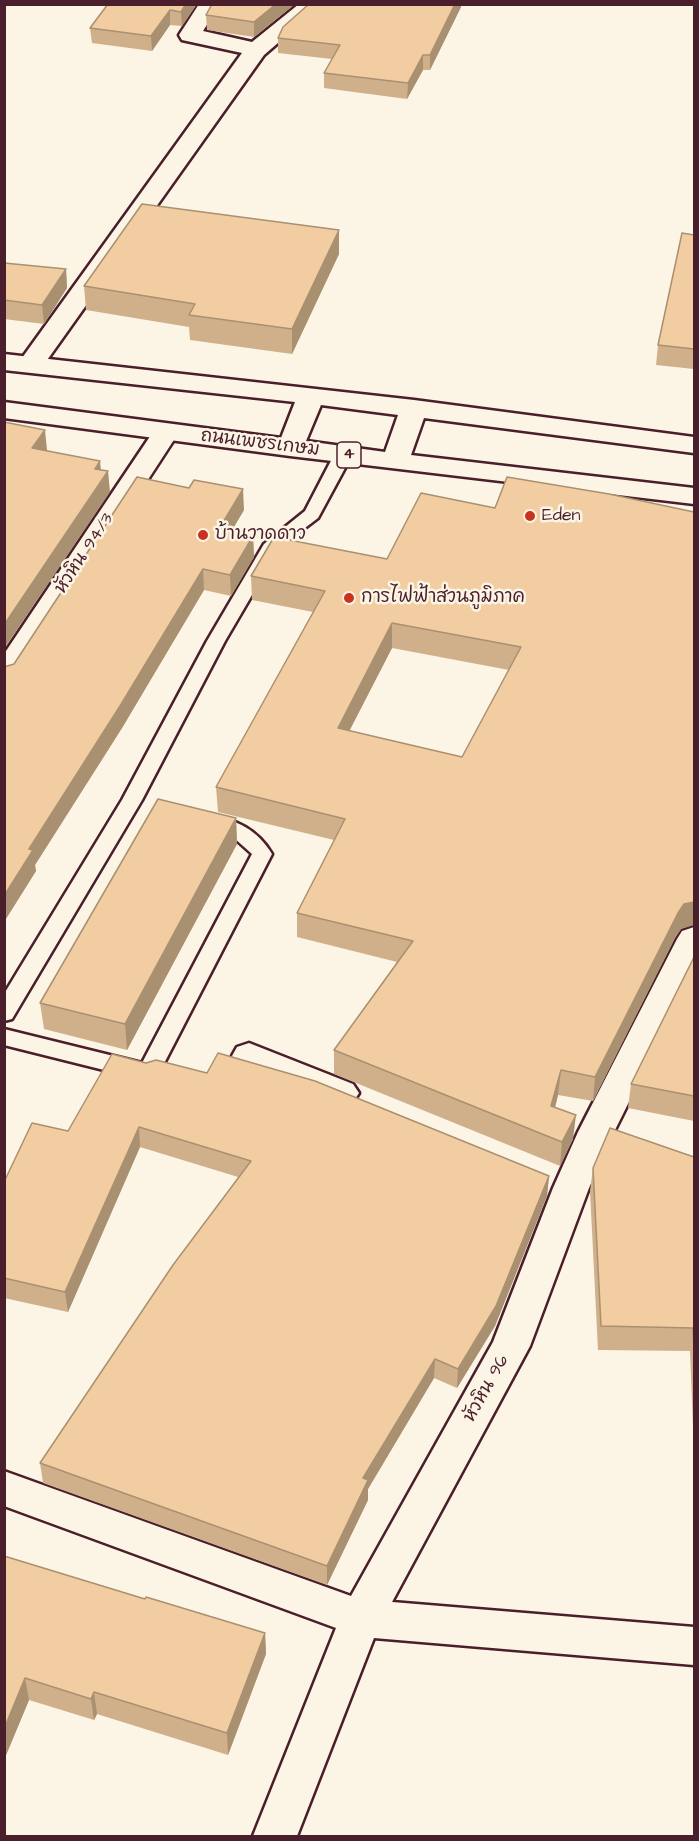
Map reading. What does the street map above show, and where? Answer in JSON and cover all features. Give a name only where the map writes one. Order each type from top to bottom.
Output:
[{"type":"street","points":[[210,4],[189,35],[256,50]]},
{"type":"street","points":[[32,364],[256,50],[313,4]]},
{"type":"street","points":[[4,362],[414,408],[694,445]]},
{"type":"street","points":[[290,448],[311,396]]},
{"type":"street","points":[[395,461],[414,408]]},
{"type":"street","name":"ถนนเพชรเกษม","points":[[4,410],[290,448],[694,496]]},
{"type":"street","name":"หัวหิน 94/3","points":[[4,677],[166,432]]},
{"type":"street","name":"หัวหิน 96","points":[[275,1836],[362,1618],[511,1346],[554,1181],[613,1138],[690,956]]},
{"type":"street","points":[[249,1056],[371,1106]]},
{"type":"street","points":[[4,1488],[362,1618],[694,1646]]},
{"type":"lane","points":[[4,1013],[132,800],[216,640],[273,544],[312,514],[343,454]]},
{"type":"lane","points":[[132,800],[153,805]]},
{"type":"lane","points":[[4,1037],[148,1073],[262,854],[256,844],[242,833],[227,825],[195,817]]},
{"type":"building","points":[[108,4],[186,4],[181,12],[170,10],[151,36],[90,28]]},
{"type":"building","points":[[212,4],[276,4],[254,22],[206,15]]},
{"type":"building","points":[[309,4],[455,4],[430,55],[423,55],[408,83],[324,73],[340,45],[278,38],[283,27]]},
{"type":"building","points":[[142,204],[339,230],[292,329],[189,315],[195,304],[84,286]]},
{"type":"building","points":[[682,233],[694,235],[694,349],[658,345]]},
{"type":"building","points":[[4,263],[66,269],[42,305],[4,300]]},
{"type":"building","points":[[4,422],[45,430],[32,448],[100,461],[95,469],[108,471],[4,625]]},
{"type":"building","points":[[137,477],[189,488],[194,480],[243,489],[219,529],[253,536],[230,575],[203,569],[120,706],[29,849],[33,850],[4,896],[4,667],[14,664]]},
{"type":"building","points":[[507,477],[609,494],[694,512],[694,902],[684,904],[678,913],[595,1077],[561,1070],[551,1106],[576,1115],[562,1142],[334,1050],[413,941],[297,913],[345,819],[216,787],[325,591],[251,576],[274,537],[387,559],[421,493],[495,508]],"holes":[[[392,623],[521,647],[462,757],[338,728]]]},
{"type":"building","points":[[158,799],[236,818],[125,1024],[40,1003]]},
{"type":"building","points":[[694,957],[694,1096],[631,1084]]},
{"type":"building","points":[[218,1053],[315,1081],[549,1176],[496,1306],[458,1369],[435,1359],[363,1478],[368,1480],[327,1566],[40,1463],[173,1265],[251,1161],[139,1127],[65,1292],[4,1278],[4,1182],[32,1123],[68,1131],[112,1054],[146,1063],[156,1060],[207,1073]]},
{"type":"building","points":[[610,1128],[694,1157],[694,1349],[693,1328],[601,1326],[593,1168]]},
{"type":"building","points":[[4,1556],[265,1633],[227,1733],[94,1692],[91,1699],[25,1678],[4,1729]]},
{"type":"place","name":"Eden","points":[[530,516]]},
{"type":"place","name":"บ้านวาดดาว","points":[[203,535]]},
{"type":"place","name":"การไฟฟ้าส่วนภูมิภาค","points":[[349,598]]}]
